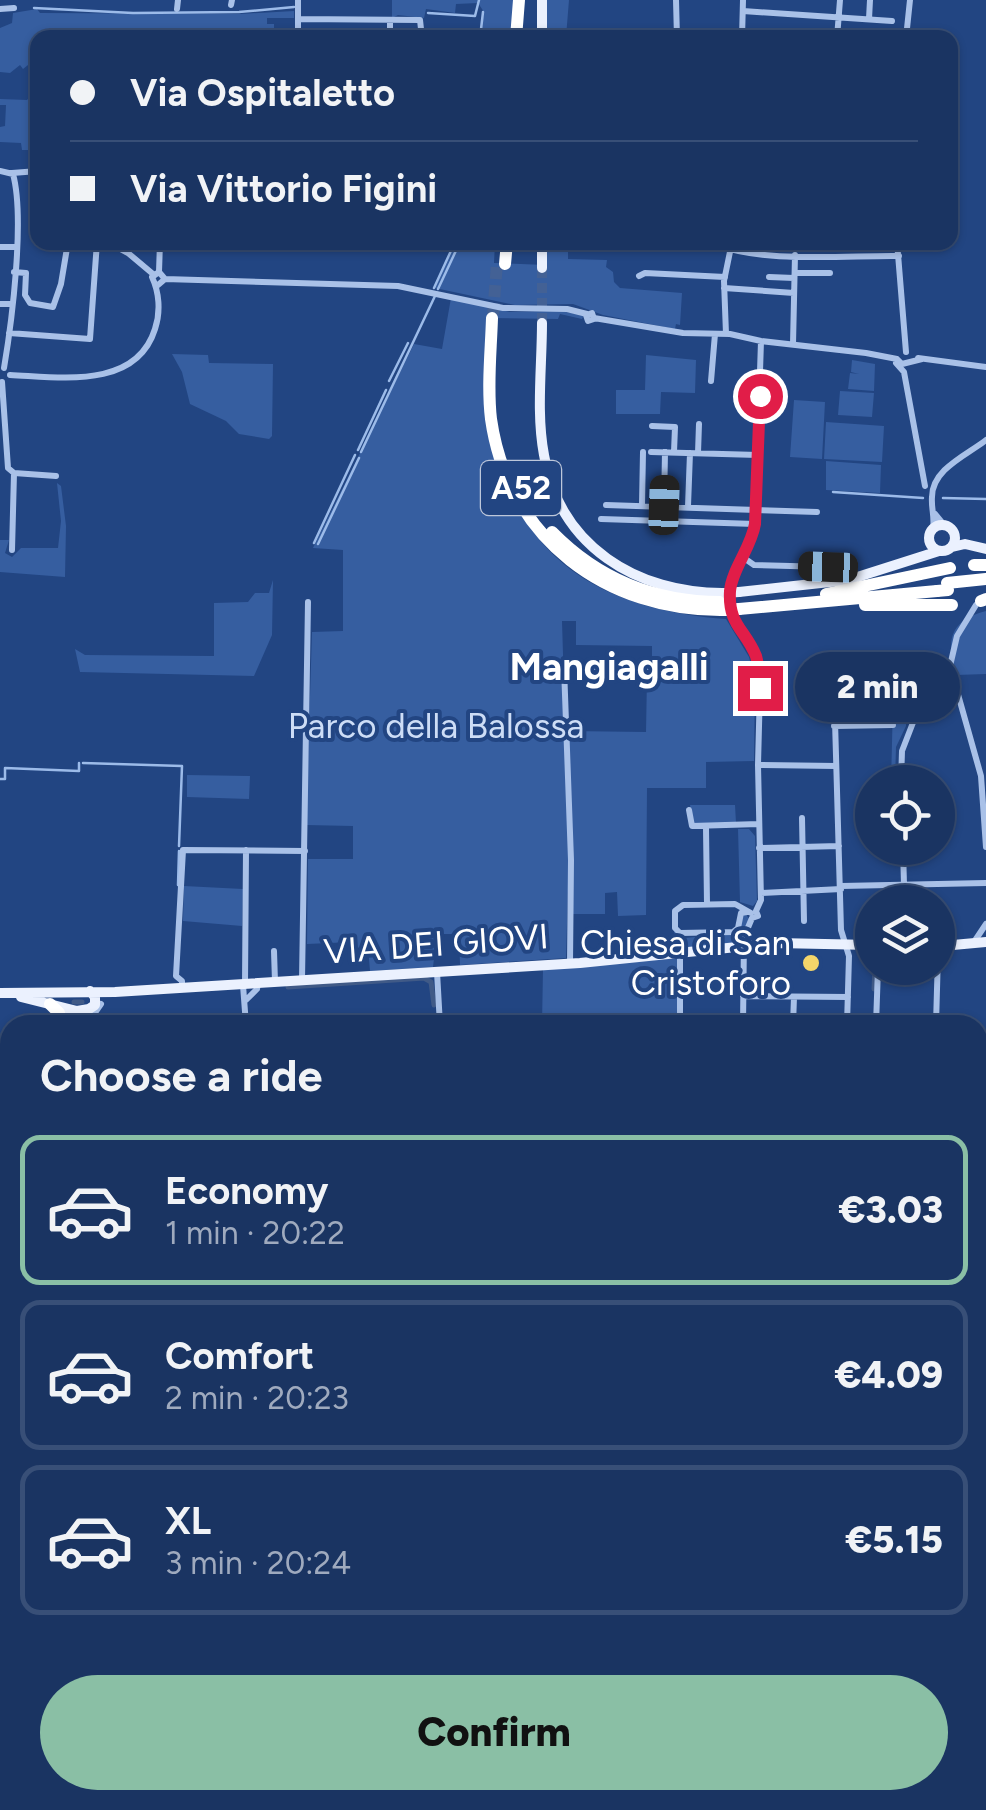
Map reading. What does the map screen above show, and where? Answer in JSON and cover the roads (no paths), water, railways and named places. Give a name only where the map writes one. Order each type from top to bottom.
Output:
[{"type":"highway","points":[[517,30],[519,0]]},
{"type":"highway","points":[[525,30],[527,0]]},
{"type":"highway","points":[[500,250],[501,264],[505,250]]},
{"type":"highway","name":"A52","points":[[497,318],[502,436],[516,477],[538,516],[570,549],[621,582],[672,599],[778,606],[977,581]]},
{"type":"highway","points":[[821,595],[977,581]]},
{"type":"highway","name":"A52","points":[[732,603],[942,587]]},
{"type":"highway","points":[[778,606],[954,606]]},
{"type":"highway","points":[[43,999],[59,1015]]},
{"type":"highway","points":[[67,1015],[70,1009]]},
{"type":"main road","points":[[542,0],[542,30]]},
{"type":"main road","points":[[542,250],[542,268]]},
{"type":"main road","points":[[542,323],[543,453],[551,486],[566,515],[604,557],[637,577],[732,603],[837,582],[919,558],[953,542]]},
{"type":"main road","points":[[919,558],[938,527],[953,542],[986,549]]},
{"type":"main road","points":[[929,542],[939,551]]},
{"type":"main road","points":[[955,947],[980,942]]},
{"type":"main road","name":"VIA DEI GIOVI","points":[[73,991],[570,964],[783,943],[855,948]]},
{"type":"main road","name":"VIA DEI GIOVI","points":[[70,1009],[93,1014],[142,989]]},
{"type":"main road","points":[[43,999],[73,991]]},
{"type":"main road","points":[[70,1009],[66,998],[73,991]]},
{"type":"main road","points":[[90,991],[95,997],[93,1014]]},
{"type":"main road","points":[[0,995],[43,999],[70,1009]]},
{"type":"street","points":[[298,0],[298,30]]},
{"type":"street","points":[[676,0],[677,30]]},
{"type":"street","points":[[742,30],[743,0]]},
{"type":"street","points":[[838,30],[840,0]]},
{"type":"street","points":[[869,20],[870,0]]},
{"type":"street","points":[[907,30],[910,0]]},
{"type":"street","points":[[0,9],[14,8]]},
{"type":"street","points":[[743,11],[892,21]]},
{"type":"street","points":[[298,19],[422,20],[422,30]]},
{"type":"street","points":[[390,20],[390,30]]},
{"type":"street","points":[[6,172],[16,199],[14,272],[1,382],[3,464],[14,472],[56,476]]},
{"type":"street","points":[[0,247],[15,247]]},
{"type":"street","points":[[14,272],[26,273],[30,304],[53,306],[67,250]]},
{"type":"street","points":[[8,333],[90,338],[96,250]]},
{"type":"street","points":[[120,250],[157,274],[398,286],[503,308],[567,308],[683,333],[726,334],[761,342],[986,367]]},
{"type":"street","points":[[4,371],[100,376],[128,364],[142,352],[154,333],[159,250]]},
{"type":"street","points":[[726,334],[724,288],[731,250]]},
{"type":"street","points":[[756,250],[795,255],[898,256]]},
{"type":"street","points":[[898,250],[903,359]]},
{"type":"street","points":[[793,344],[795,255]]},
{"type":"street","points":[[639,276],[645,273],[725,278]]},
{"type":"street","points":[[769,277],[830,273]]},
{"type":"street","points":[[724,288],[794,294]]},
{"type":"street","points":[[0,304],[11,304]]},
{"type":"street","points":[[903,325],[903,359],[924,486]]},
{"type":"street","points":[[711,382],[715,334]]},
{"type":"street","points":[[904,340],[920,358]]},
{"type":"street","points":[[748,913],[708,904],[676,908],[676,932],[733,932],[738,928],[748,913],[761,893],[756,828],[758,664],[732,603],[731,583],[748,560],[755,524],[761,342]]},
{"type":"street","points":[[884,356],[903,359]]},
{"type":"street","points":[[688,506],[699,424]]},
{"type":"street","points":[[652,426],[674,427],[664,505]]},
{"type":"street","points":[[938,527],[932,494],[940,476],[986,440]]},
{"type":"street","points":[[642,505],[647,452],[758,455]]},
{"type":"street","points":[[12,550],[14,472]]},
{"type":"street","points":[[606,505],[757,507],[816,512]]},
{"type":"street","points":[[601,519],[755,524]]},
{"type":"street","points":[[748,560],[828,567]]},
{"type":"street","points":[[962,625],[954,606],[944,596],[942,585],[977,581]]},
{"type":"street","points":[[954,606],[966,608],[977,581]]},
{"type":"street","points":[[977,581],[950,658],[983,785],[986,847]]},
{"type":"street","points":[[302,980],[308,602]]},
{"type":"street","points":[[570,964],[571,860],[564,668],[652,667]]},
{"type":"street","points":[[847,1015],[850,949],[842,939],[834,686],[954,680]]},
{"type":"street","points":[[902,765],[902,751],[914,720],[912,682]]},
{"type":"street","points":[[834,726],[893,725]]},
{"type":"street","points":[[758,766],[836,766]]},
{"type":"street","points":[[689,810],[691,825],[756,828]]},
{"type":"street","points":[[802,818],[804,921]]},
{"type":"street","points":[[706,828],[708,904]]},
{"type":"street","points":[[760,848],[839,846]]},
{"type":"street","points":[[182,984],[176,976],[182,850],[304,851]]},
{"type":"street","points":[[246,850],[246,1015]]},
{"type":"street","points":[[903,865],[904,885],[986,882]]},
{"type":"street","points":[[761,893],[855,887]]},
{"type":"street","points":[[742,1015],[748,913]]},
{"type":"street","points":[[980,942],[986,928]]},
{"type":"street","points":[[274,950],[275,982]]},
{"type":"street","points":[[680,954],[680,1015]]},
{"type":"street","points":[[440,972],[440,1015]]},
{"type":"street","points":[[246,1000],[258,983]]},
{"type":"street","points":[[876,1015],[877,985]]},
{"type":"street","points":[[936,1015],[938,985]]},
{"type":"street","points":[[743,996],[848,997]]},
{"type":"street","points":[[794,996],[794,1015]]},
{"type":"waterway","points":[[428,13],[475,16],[479,0]]},
{"type":"waterway","points":[[34,8],[133,13],[294,7]]},
{"type":"waterway","points":[[481,30],[483,12]]},
{"type":"waterway","points":[[434,288],[451,250]]},
{"type":"waterway","points":[[438,289],[456,250]]},
{"type":"waterway","points":[[361,452],[435,296]]},
{"type":"waterway","points":[[389,381],[408,343]]},
{"type":"waterway","points":[[358,450],[386,390]]},
{"type":"waterway","points":[[314,543],[355,455]]},
{"type":"waterway","points":[[318,544],[359,458]]},
{"type":"waterway","points":[[833,492],[923,498]]},
{"type":"waterway","points":[[943,498],[986,499]]},
{"type":"waterway","points":[[0,779],[5,779],[5,768],[79,771],[79,763]]},
{"type":"waterway","points":[[83,763],[182,766],[179,846]]},
{"type":"waterway","points":[[178,885],[179,851]]},
{"type":"waterway","points":[[288,987],[424,978],[431,982],[434,1005]]},
{"type":"waterway","points":[[874,985],[874,989]]},
{"type":"waterway","points":[[74,1002],[82,1002]]},
{"type":"tunnel","points":[[493,315],[497,263]]},
{"type":"tunnel","points":[[542,268],[542,323]]},
{"type":"place","name":"Chiesa di San Cristoforo","points":[[811,963]]},
{"type":"district","name":"Mangiagalli","points":[[609,667]]},
{"type":"park label","name":"Parco della Balossa","points":[[436,726]]}]
